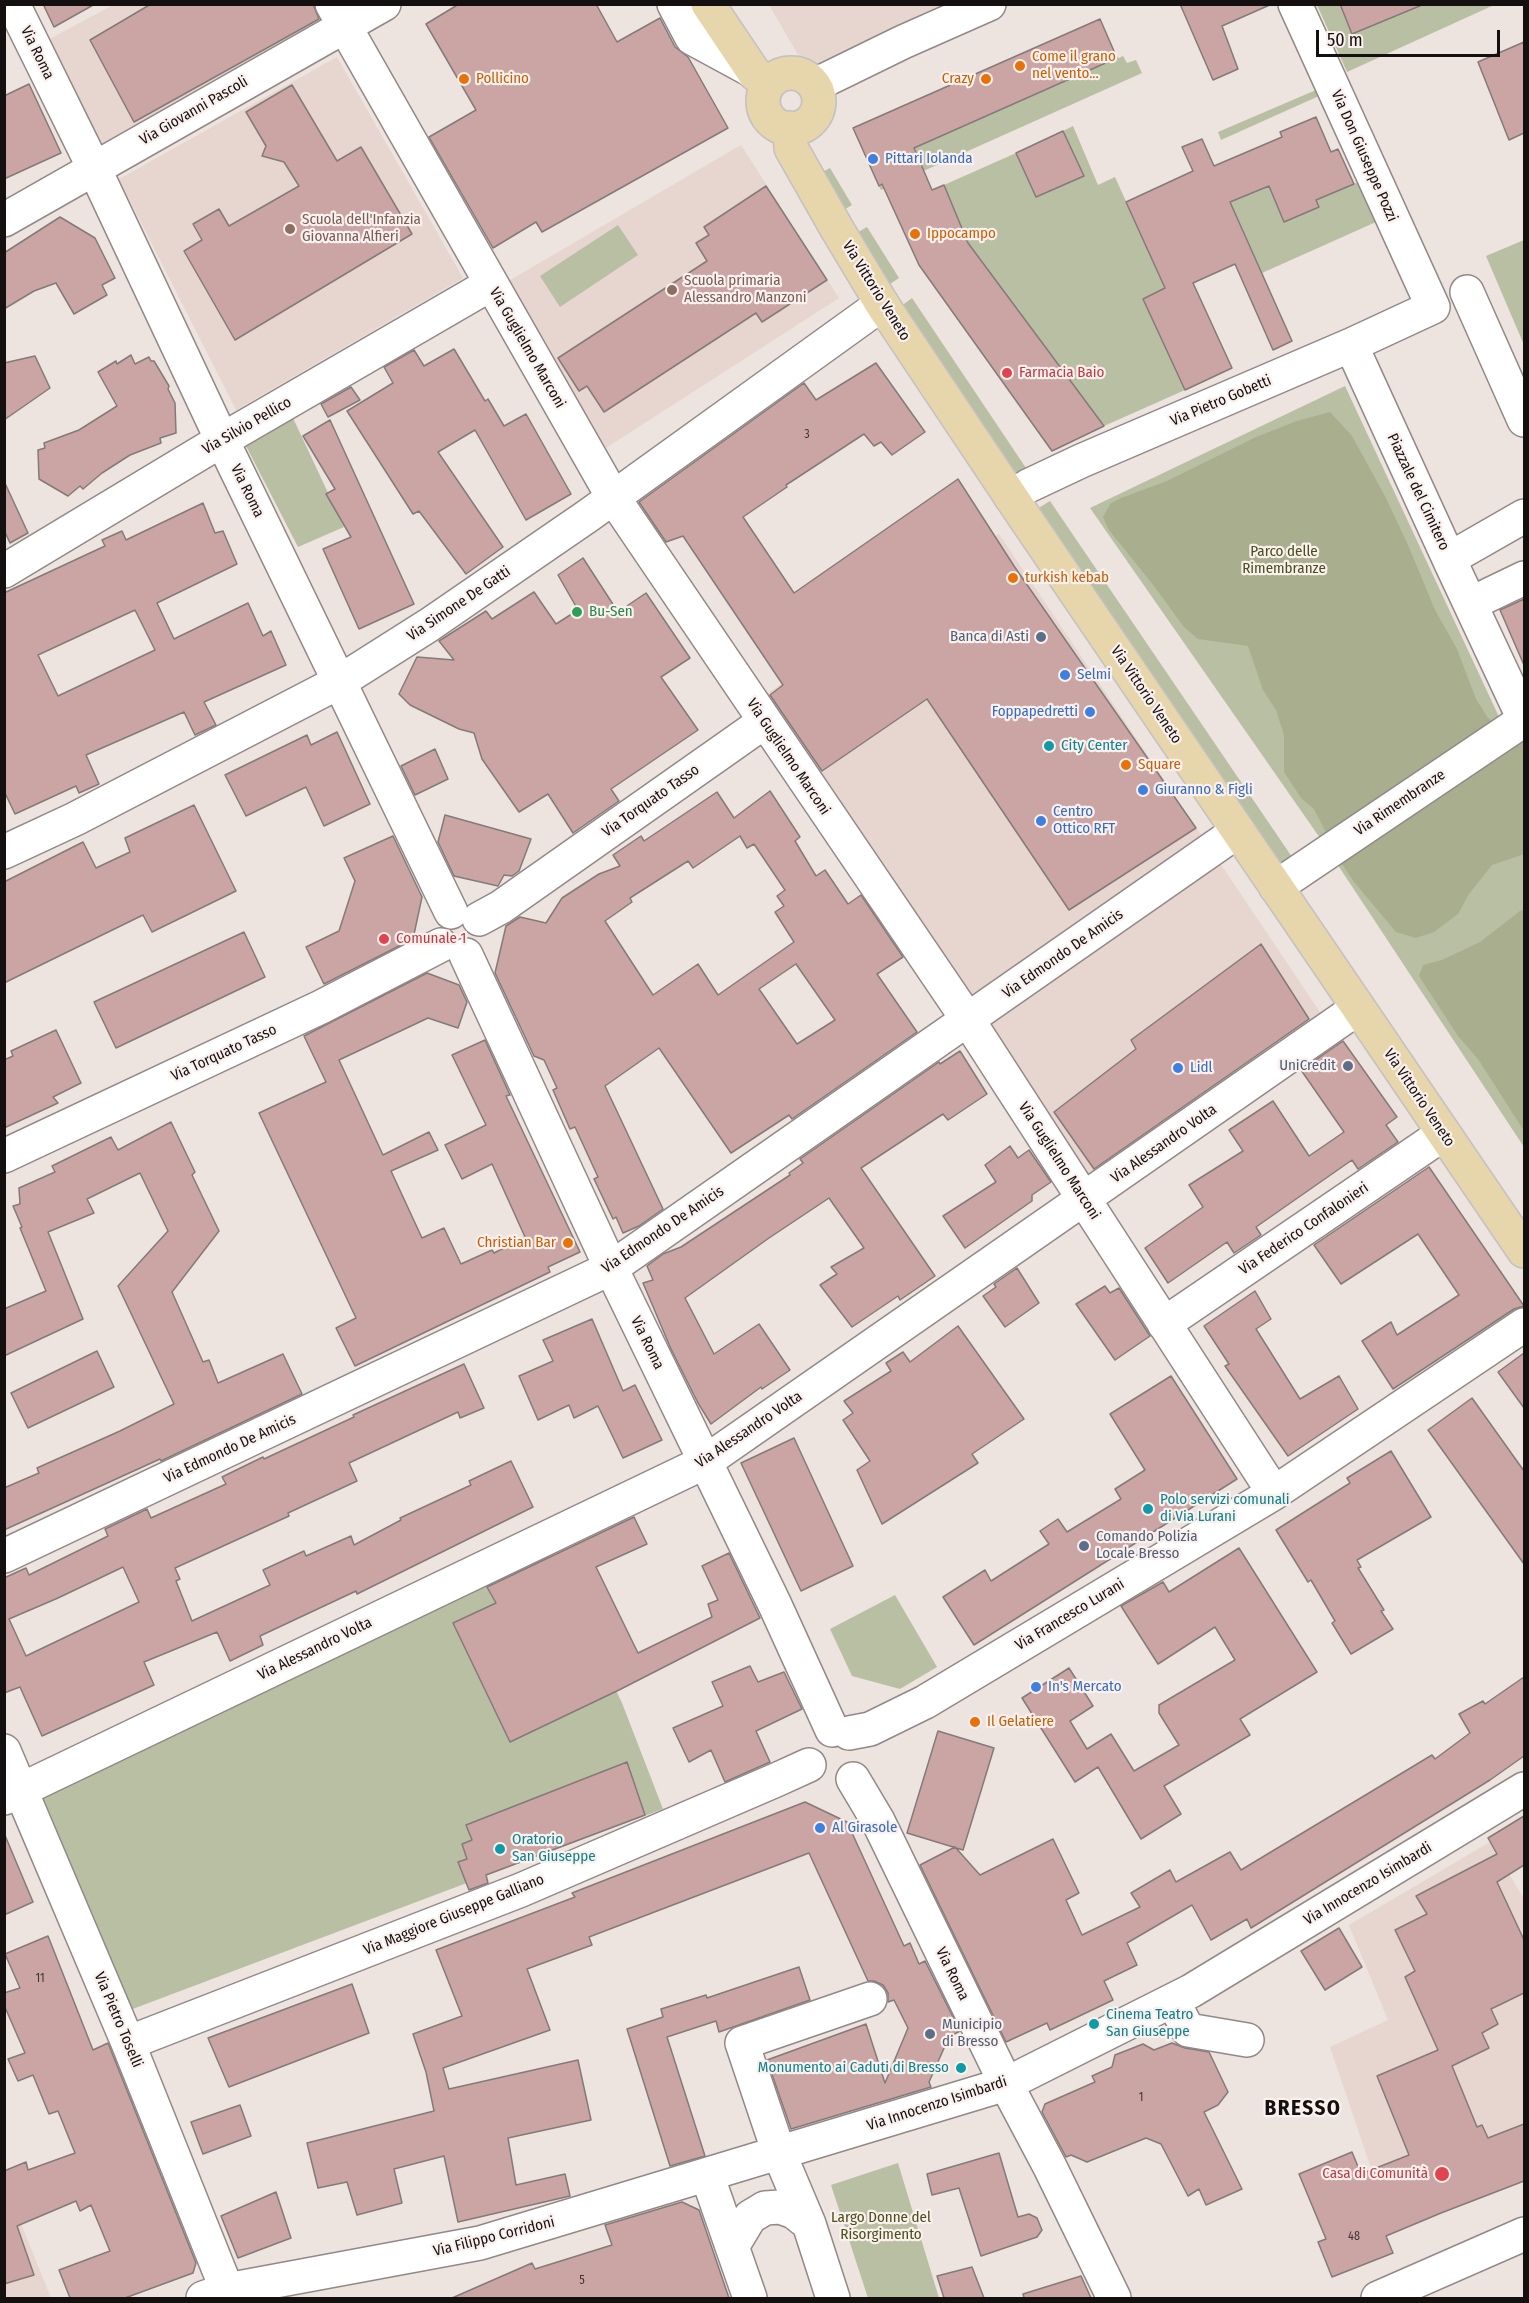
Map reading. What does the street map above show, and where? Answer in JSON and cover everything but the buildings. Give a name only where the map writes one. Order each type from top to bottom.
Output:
[{"type":"main road","points":[[708,4],[760,76],[768,116],[782,127],[799,128],[807,123],[818,110],[819,93],[809,79],[793,72],[776,77],[760,76]]},
{"type":"main road","name":"Via Vittorio Veneto","points":[[790,128],[791,148],[882,304],[1524,1251]]},
{"type":"street","name":"Via Roma","points":[[13,4],[94,168],[339,682],[465,916]]},
{"type":"street","name":"Via Giovanni Pascoli","points":[[4,219],[94,168],[338,15],[384,4]]},
{"type":"street","points":[[674,4],[692,38],[760,76]]},
{"type":"street","points":[[815,85],[903,42],[989,4]]},
{"type":"street","name":"Via Don Giuseppe Pozzi","points":[[1295,4],[1433,307]]},
{"type":"street","name":"Via Guglielmo Marconi","points":[[338,15],[613,497],[968,1020],[1274,1493]]},
{"type":"street","name":"Via Silvio Pellico","points":[[4,571],[222,440],[491,284]]},
{"type":"street","points":[[1467,292],[1524,420]]},
{"type":"street","name":"Via Simone De Gatti","points":[[4,852],[75,819],[339,682],[429,625],[613,497],[882,304]]},
{"type":"street","name":"Via Pietro Gobetti","points":[[1011,497],[1081,461],[1351,345],[1433,307]]},
{"type":"street","name":"Piazzale del Cimitero","points":[[1351,345],[1449,559],[1524,516]]},
{"type":"street","name":"Via Rimembranze","points":[[1276,887],[1524,719],[1449,559]]},
{"type":"street","points":[[1470,604],[1524,578]]},
{"type":"street","name":"Via Torquato Tasso","points":[[465,916],[501,907],[764,722]]},
{"type":"street","name":"Via Edmondo De Amicis","points":[[4,1556],[611,1268],[1238,831]]},
{"type":"street","points":[[453,950],[474,952],[481,944],[482,926],[465,916]]},
{"type":"street","name":"Via Roma","points":[[453,950],[840,1732]]},
{"type":"street","name":"Via Torquato Tasso","points":[[4,1156],[321,1007],[453,950]]},
{"type":"street","name":"Via Alessandro Volta","points":[[13,1794],[705,1462],[1358,1008]]},
{"type":"street","name":"Via Federico Confalonieri","points":[[1164,1324],[1443,1134]]},
{"type":"street","name":"Via Francesco Lurani","points":[[840,1732],[870,1729],[925,1702],[1274,1493],[1524,1325]]},
{"type":"street","points":[[840,1732],[861,1746],[862,1764],[853,1779],[845,1784],[827,1784],[812,1773],[809,1764],[810,1746],[823,1733],[840,1732]]},
{"type":"street","name":"Via Pietro Toselli","points":[[4,1751],[13,1794],[128,2043],[215,2294]]},
{"type":"street","name":"Via Maggiore Giuseppe Galliano","points":[[128,2043],[521,1890],[809,1764]]},
{"type":"street","name":"Via Roma","points":[[853,1779],[878,1821],[1006,2084],[1050,2167],[1114,2298]]},
{"type":"street","name":"Via Innocenzo Isimbardi","points":[[779,2153],[1006,2084],[1173,2001],[1524,1789]]},
{"type":"street","points":[[833,2298],[809,2224],[779,2153],[742,2043],[870,1999]]},
{"type":"street","points":[[1173,2001],[1188,2030],[1247,2040]]},
{"type":"street","name":"Via Filippo Corridoni","points":[[215,2294],[480,2243],[779,2153]]},
{"type":"street","points":[[706,2175],[750,2298]]},
{"type":"street","points":[[732,2247],[750,2217],[765,2208],[780,2208],[794,2212],[809,2224]]},
{"type":"street","points":[[1377,2298],[1524,2234]]},
{"type":"shaded area","points":[[113,5],[366,5],[103,153],[46,41]]},
{"type":"shaded area","points":[[769,5],[952,5],[807,70]]},
{"type":"shaded area","name":"Scuola dell'Infanzia Giovanna Alfieri","points":[[337,57],[463,278],[236,410],[119,179]]},
{"type":"shaded area","name":"Scuola primaria Alessandro Manzoni","points":[[741,145],[839,298],[606,448],[505,283]]},
{"type":"shaded area","points":[[999,534],[1326,1021],[1093,1183],[758,700]]},
{"type":"shaded area","points":[[1490,1842],[1524,1899],[1524,2123],[1500,2134],[1504,2180],[1482,2125],[1372,2171],[1330,2047],[1388,2020],[1349,1925]]},
{"type":"shaded area","points":[[5,2184],[51,2298],[5,2298]]},
{"type":"green space","points":[[1317,5],[1494,5],[1347,72]]},
{"type":"green space","points":[[1123,56],[1127,63],[1136,60],[1142,73],[881,190],[879,186],[922,167],[914,148]]},
{"type":"green space","points":[[1316,90],[1319,96],[1221,140],[1218,132]]},
{"type":"green space","points":[[1073,126],[1098,185],[1115,177],[1165,288],[1143,299],[1185,390],[1104,426],[968,243],[944,185],[1016,153],[1036,197],[1083,176],[1063,131]]},
{"type":"green space","points":[[1236,165],[1249,195],[1269,186],[1284,222],[1319,207],[1316,200],[1358,182],[1376,222],[1262,273],[1217,173]]},
{"type":"green space","points":[[830,168],[852,205],[842,211],[819,174]]},
{"type":"green space","points":[[618,225],[638,255],[560,307],[540,276]]},
{"type":"green space","points":[[867,227],[899,278],[887,286],[855,234]]},
{"type":"green space","points":[[1524,240],[1524,345],[1486,256]]},
{"type":"green space","points":[[912,298],[1028,471],[1017,479],[900,307]]},
{"type":"green space","name":"Parco delle Rimembranze","points":[[1345,386],[1500,719],[1524,718],[1524,1147],[1320,838],[1090,508]]},
{"type":"green space","name":"Parco delle Rimembranze","points":[[1330,412],[1352,436],[1386,498],[1435,610],[1457,649],[1476,699],[1488,718],[1509,736],[1524,744],[1524,854],[1492,865],[1469,894],[1458,914],[1434,932],[1416,938],[1396,932],[1354,882],[1342,864],[1314,809],[1301,798],[1284,772],[1284,735],[1276,710],[1263,690],[1248,646],[1198,639],[1184,627],[1109,530],[1103,517],[1111,503],[1121,498],[1167,481],[1256,437],[1297,421]]},
{"type":"green space","points":[[293,418],[344,527],[298,547],[246,446]]},
{"type":"green space","points":[[1050,501],[1292,857],[1280,866],[1037,509]]},
{"type":"green space","points":[[1524,910],[1524,1131],[1478,1059],[1458,1036],[1419,976],[1423,965],[1442,960],[1480,942]]},
{"type":"green space","points":[[548,1549],[622,1703],[663,1809],[130,2010],[36,1797]]},
{"type":"green space","points":[[895,1595],[937,1667],[900,1689],[852,1676],[830,1629]]},
{"type":"green space","name":"Largo Donne del Risorgimento","points":[[898,2163],[939,2298],[868,2298],[831,2185]]},
{"type":"place","name":"Come il grano nel vento...","points":[[1020,66]]},
{"type":"place","name":"Pollicino","points":[[464,79]]},
{"type":"place","name":"Crazy","points":[[986,79]]},
{"type":"place","name":"Pittari Iolanda","points":[[873,159]]},
{"type":"place","name":"Scuola dell'Infanzia Giovanna Alfieri","points":[[290,229]]},
{"type":"place","name":"Ippocampo","points":[[915,234]]},
{"type":"place","name":"Scuola primaria Alessandro Manzoni","points":[[672,290]]},
{"type":"place","name":"Farmacia Baio","points":[[1007,373]]},
{"type":"place","name":"turkish kebab","points":[[1013,578]]},
{"type":"place","name":"Bu-Sen","points":[[577,612]]},
{"type":"place","name":"Banca di Asti","points":[[1041,637]]},
{"type":"place","name":"Selmi","points":[[1065,675]]},
{"type":"place","name":"Foppapedretti","points":[[1090,712]]},
{"type":"place","name":"City Center","points":[[1049,746]]},
{"type":"place","name":"Square","points":[[1126,765]]},
{"type":"place","name":"Giuranno & Figli","points":[[1143,790]]},
{"type":"place","name":"Centro Ottico RFT","points":[[1041,821]]},
{"type":"place","name":"Comunale 1","points":[[384,939]]},
{"type":"place","name":"UniCredit","points":[[1348,1066]]},
{"type":"place","name":"Lidl","points":[[1178,1068]]},
{"type":"place","name":"Christian Bar","points":[[568,1243]]},
{"type":"place","name":"Polo servizi comunali di Via Lurani","points":[[1148,1509]]},
{"type":"place","name":"Comando Polizia Locale Bresso","points":[[1084,1546]]},
{"type":"place","name":"In's Mercato","points":[[1036,1687]]},
{"type":"place","name":"Il Gelatiere","points":[[975,1722]]},
{"type":"place","name":"Al Girasole","points":[[820,1828]]},
{"type":"place","name":"Oratorio San Giuseppe","points":[[500,1849]]},
{"type":"place","name":"Cinema Teatro San Giuseppe","points":[[1094,2024]]},
{"type":"place","name":"Municipio di Bresso","points":[[930,2034]]},
{"type":"place","name":"Monumento ai Caduti di Bresso","points":[[961,2068]]},
{"type":"place","name":"Casa di Comunità","points":[[1442,2174]]},
{"type":"district","name":"BRESSO","points":[[1303,2109]]}]
